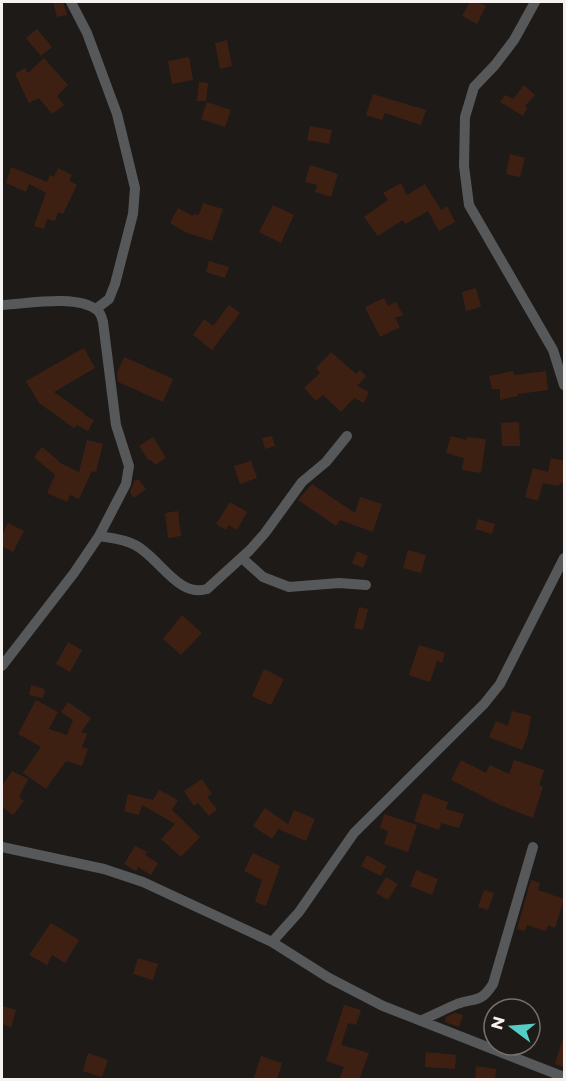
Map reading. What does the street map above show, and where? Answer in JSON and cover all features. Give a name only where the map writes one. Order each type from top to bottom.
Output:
[{"type":"street","points":[[71,2],[87,33],[117,114],[135,188],[134,214],[115,284],[109,298],[96,309]]},
{"type":"street","points":[[535,2],[514,40],[474,87],[465,117],[464,166],[469,205],[553,350],[564,385]]},
{"type":"street","points":[[2,305],[69,301],[89,305],[100,314],[104,322],[116,425],[129,466],[126,484],[99,536],[74,573],[2,666]]},
{"type":"street","points":[[99,536],[136,545],[182,586],[191,591],[198,592],[207,589],[242,558],[265,533],[302,482],[326,462],[347,436]]},
{"type":"street","points":[[242,558],[263,577],[289,587],[339,583],[366,585]]},
{"type":"street","points":[[272,942],[299,912],[354,833],[484,704],[500,684],[564,558]]},
{"type":"street","points":[[422,1020],[460,1003],[478,1000],[487,994],[493,984],[533,847]]},
{"type":"street","points":[[2,848],[104,869],[143,882],[272,942],[329,978],[383,1006],[564,1077]]},
{"type":"building","points":[[53,2],[63,2],[67,15],[57,17]]},
{"type":"building","points":[[470,2],[478,2],[486,6],[477,24],[462,16]]},
{"type":"building","points":[[37,29],[52,47],[41,56],[26,38]]},
{"type":"building","points":[[227,40],[232,66],[220,69],[215,43]]},
{"type":"building","points":[[189,57],[193,80],[172,84],[168,61]]},
{"type":"building","points":[[44,58],[68,85],[57,96],[64,105],[52,114],[39,98],[29,103],[15,74],[25,68],[28,73]]},
{"type":"building","points":[[199,82],[208,83],[206,101],[197,101]]},
{"type":"building","points":[[524,85],[535,95],[525,106],[527,108],[523,116],[500,102],[505,95],[513,99]]},
{"type":"building","points":[[373,94],[426,110],[421,125],[385,113],[382,120],[366,115]]},
{"type":"building","points":[[207,102],[231,110],[225,127],[201,119]]},
{"type":"building","points":[[310,126],[332,130],[329,144],[307,140]]},
{"type":"building","points":[[510,154],[525,158],[520,177],[506,174]]},
{"type":"building","points":[[310,165],[338,174],[331,197],[315,192],[317,185],[305,182]]},
{"type":"building","points":[[11,167],[47,182],[50,175],[54,177],[58,168],[72,175],[69,181],[77,185],[63,214],[58,212],[55,221],[47,219],[44,229],[34,226],[46,193],[29,184],[26,192],[6,183]]},
{"type":"building","points":[[401,183],[407,195],[425,184],[441,210],[447,206],[455,222],[439,231],[428,211],[405,224],[403,220],[378,236],[364,217],[388,200],[383,193]]},
{"type":"building","points":[[203,203],[223,209],[212,241],[185,232],[170,223],[178,208],[193,216],[194,214],[199,215]]},
{"type":"building","points":[[273,205],[294,215],[281,243],[259,232]]},
{"type":"building","points":[[209,261],[229,267],[225,278],[206,272]]},
{"type":"building","points":[[476,288],[481,307],[466,311],[462,292]]},
{"type":"building","points":[[384,298],[388,306],[396,302],[403,315],[395,318],[400,327],[380,337],[365,307]]},
{"type":"building","points":[[229,305],[240,313],[212,350],[193,335],[204,319],[213,326]]},
{"type":"building","points":[[84,348],[95,368],[54,392],[94,420],[88,431],[77,425],[74,428],[39,403],[26,381]]},
{"type":"building","points":[[331,352],[356,374],[360,370],[366,376],[357,386],[369,392],[364,403],[354,398],[341,412],[323,395],[316,401],[304,388],[320,373],[316,368]]},
{"type":"building","points":[[124,357],[173,379],[163,402],[118,382],[117,373]]},
{"type":"building","points":[[513,371],[514,375],[546,371],[548,390],[518,394],[518,396],[500,400],[500,389],[492,389],[489,376]]},
{"type":"building","points":[[519,422],[520,446],[502,446],[501,423]]},
{"type":"building","points":[[272,436],[275,446],[265,449],[262,438]]},
{"type":"building","points":[[451,436],[466,440],[467,437],[486,439],[481,473],[462,470],[464,458],[446,453]]},
{"type":"building","points":[[153,437],[166,458],[155,465],[151,460],[149,461],[139,446]]},
{"type":"building","points":[[87,440],[103,444],[96,472],[92,471],[79,499],[70,495],[67,502],[47,493],[55,475],[34,457],[42,447],[58,462],[79,472]]},
{"type":"building","points":[[551,458],[564,461],[564,484],[560,483],[559,486],[543,483],[538,501],[525,497],[533,468],[548,472]]},
{"type":"building","points":[[251,461],[257,478],[240,484],[234,466]]},
{"type":"building","points":[[138,479],[146,489],[134,498],[130,493],[134,481]]},
{"type":"building","points":[[312,484],[355,513],[360,497],[382,504],[373,532],[340,520],[336,526],[298,500]]},
{"type":"building","points":[[230,502],[247,512],[237,530],[229,525],[226,530],[216,524]]},
{"type":"building","points":[[178,511],[181,536],[168,538],[165,513]]},
{"type":"building","points":[[478,519],[495,524],[492,534],[475,529]]},
{"type":"building","points":[[8,523],[24,531],[13,552],[2,546],[2,535]]},
{"type":"building","points":[[408,550],[426,555],[421,573],[403,568]]},
{"type":"building","points":[[357,551],[368,556],[363,568],[352,563]]},
{"type":"building","points":[[359,607],[368,609],[363,630],[354,628]]},
{"type":"building","points":[[182,615],[202,633],[181,655],[163,639]]},
{"type":"building","points":[[68,642],[82,650],[70,672],[56,664]]},
{"type":"building","points":[[419,645],[445,653],[442,663],[437,661],[430,682],[409,675]]},
{"type":"building","points":[[264,669],[284,679],[271,705],[252,696]]},
{"type":"building","points":[[31,685],[45,689],[43,698],[29,695]]},
{"type":"building","points":[[36,700],[58,712],[49,729],[67,735],[73,720],[61,712],[68,702],[91,718],[81,732],[87,734],[82,747],[88,749],[82,766],[66,761],[46,789],[23,773],[41,747],[18,734]]},
{"type":"building","points":[[512,711],[531,716],[522,750],[489,737],[496,721],[508,726]]},
{"type":"building","points":[[461,760],[486,773],[490,765],[509,774],[514,760],[544,770],[539,785],[543,787],[533,818],[500,805],[451,780]]},
{"type":"building","points":[[12,771],[28,779],[19,797],[24,801],[13,815],[2,807],[2,786]]},
{"type":"building","points":[[202,779],[212,794],[207,797],[217,809],[209,816],[198,803],[194,806],[184,791]]},
{"type":"building","points":[[159,790],[178,800],[172,810],[200,837],[181,857],[161,839],[175,824],[142,805],[139,815],[124,811],[128,794],[153,800]]},
{"type":"building","points":[[423,793],[448,802],[446,809],[464,814],[459,828],[441,823],[439,830],[414,821]]},
{"type":"building","points":[[265,808],[288,824],[294,810],[315,819],[306,841],[278,829],[272,839],[253,826]]},
{"type":"building","points":[[384,814],[417,825],[408,852],[384,844],[388,831],[380,828]]},
{"type":"building","points":[[135,846],[147,852],[145,855],[158,863],[151,875],[138,867],[136,871],[124,864]]},
{"type":"building","points":[[253,853],[280,866],[266,906],[255,902],[262,880],[244,871]]},
{"type":"building","points":[[367,855],[386,866],[381,876],[361,866]]},
{"type":"building","points":[[416,870],[438,879],[432,895],[410,886]]},
{"type":"building","points":[[386,877],[398,884],[388,900],[376,893]]},
{"type":"building","points":[[531,880],[540,883],[538,890],[564,899],[555,928],[548,925],[546,931],[527,925],[525,931],[517,929]]},
{"type":"building","points":[[484,890],[494,893],[488,910],[478,907]]},
{"type":"building","points":[[51,923],[79,940],[65,963],[52,955],[47,965],[29,955]]},
{"type":"building","points":[[138,958],[158,964],[153,980],[133,974]]},
{"type":"building","points":[[344,1005],[361,1010],[356,1025],[348,1023],[341,1045],[369,1053],[359,1080],[339,1080],[344,1067],[326,1061]]},
{"type":"building","points":[[2,1006],[16,1010],[11,1027],[2,1024]]},
{"type":"building","points":[[455,1013],[463,1015],[459,1027],[445,1022],[446,1017]]},
{"type":"building","points":[[562,1040],[564,1040],[564,1067],[555,1064]]},
{"type":"building","points":[[426,1052],[456,1055],[455,1069],[425,1067]]},
{"type":"building","points":[[88,1053],[108,1060],[102,1077],[83,1071]]},
{"type":"building","points":[[261,1056],[282,1063],[277,1080],[253,1080]]},
{"type":"building","points":[[476,1066],[496,1069],[495,1080],[475,1080]]}]
